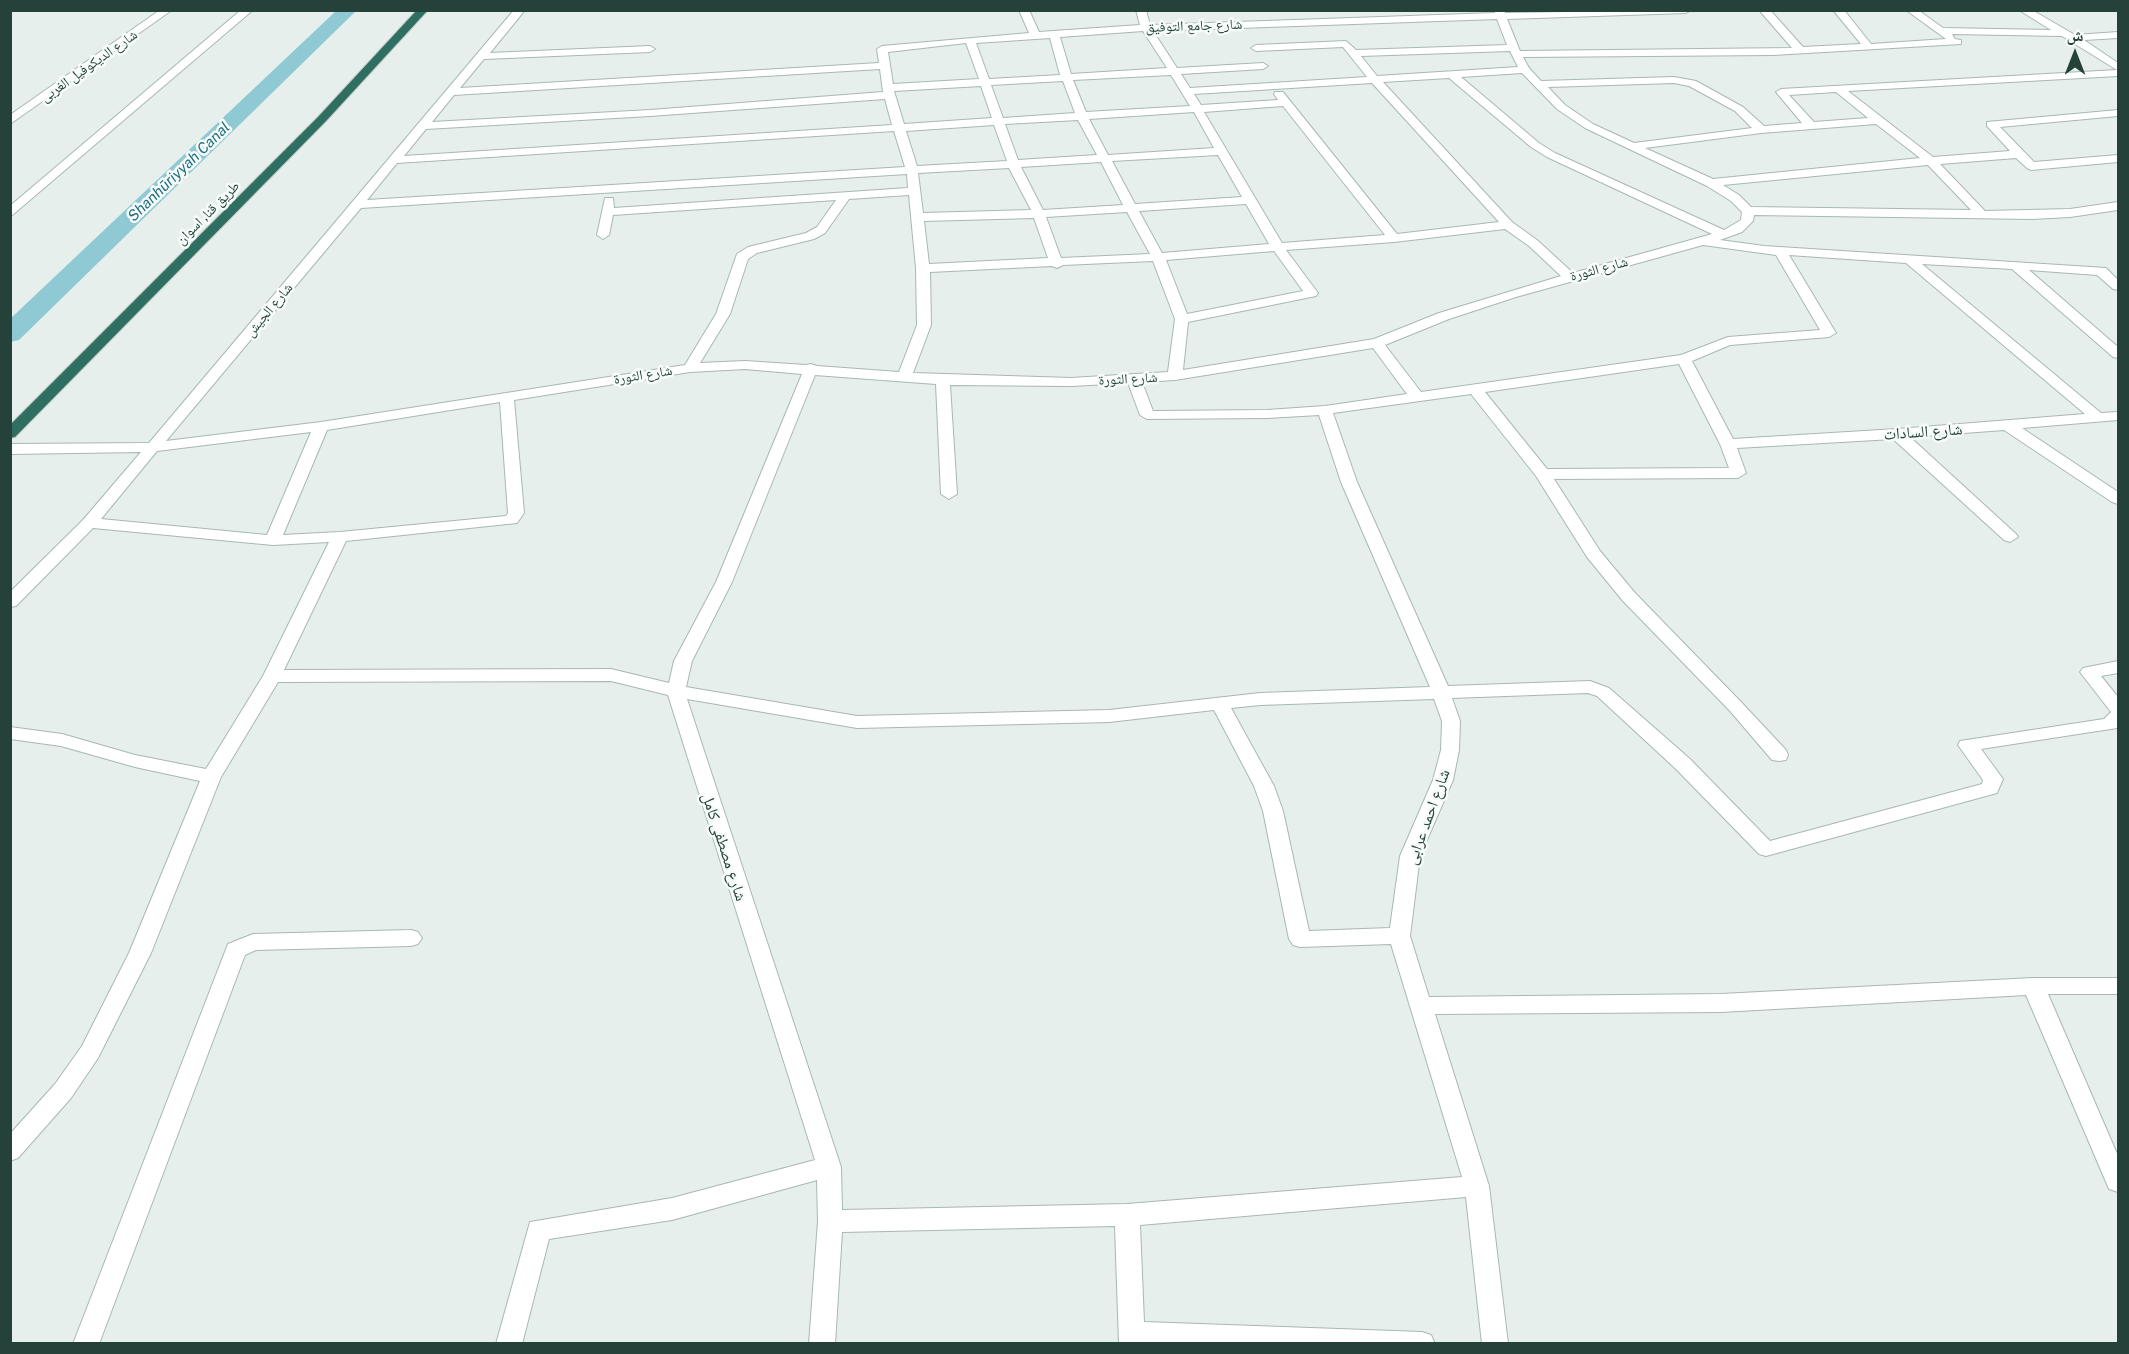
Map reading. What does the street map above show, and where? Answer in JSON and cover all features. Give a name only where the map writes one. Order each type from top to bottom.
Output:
[{"type":"highway","name":"طريق قنا, اسوان","points":[[10,434],[322,119],[423,10]]},
{"type":"street","name":"شارع الديكوفيل الغربى","points":[[10,122],[167,10]]},
{"type":"street","points":[[10,213],[248,10]]},
{"type":"street","name":"شارع الجيش","points":[[10,602],[89,523],[155,447],[520,10]]},
{"type":"street","points":[[1024,10],[1035,35]]},
{"type":"street","points":[[1141,10],[1146,28],[1198,108],[1249,200],[1278,248],[1311,293],[1182,319]]},
{"type":"street","name":"شارع جامع التوفيق","points":[[885,66],[882,49],[1035,35],[1146,28],[1250,36],[1332,21],[1386,15],[1686,10]]},
{"type":"street","points":[[1764,10],[1800,50]]},
{"type":"street","points":[[1838,10],[1868,46]]},
{"type":"street","points":[[1250,36],[1350,49],[1514,51],[1800,50],[1957,42],[1911,10]]},
{"type":"street","points":[[2024,10],[2069,35],[2118,67]]},
{"type":"street","points":[[1500,13],[1514,51],[1525,70],[1573,116],[1711,183],[1735,198],[1748,211],[1982,215],[2070,213],[2118,206]]},
{"type":"street","points":[[1332,21],[1350,49],[1374,79],[1508,225],[1533,243],[1570,277]]},
{"type":"street","points":[[1941,31],[2118,35]]},
{"type":"street","points":[[1054,34],[1066,76],[1082,117],[1158,257],[1182,319],[1175,376]]},
{"type":"street","points":[[1250,36],[1263,66],[1286,103],[1394,238]]},
{"type":"street","points":[[970,40],[1014,165],[1039,214],[1057,264]]},
{"type":"street","points":[[481,56],[650,49]]},
{"type":"street","points":[[451,92],[885,66],[898,128],[912,170],[923,268],[924,325],[904,377]]},
{"type":"street","points":[[422,126],[661,112],[1066,76],[1263,66]]},
{"type":"street","points":[[1187,91],[1525,70]]},
{"type":"street","points":[[1811,126],[1781,92],[2118,73]]},
{"type":"street","points":[[1451,74],[1535,145],[1551,155],[1724,235]]},
{"type":"street","points":[[1538,84],[1674,80],[1692,82],[1739,109],[1761,130]]},
{"type":"street","points":[[1837,88],[1932,162],[1982,215]]},
{"type":"street","points":[[394,160],[1286,103]]},
{"type":"street","points":[[2118,113],[1991,124],[2028,165],[2118,159]]},
{"type":"street","points":[[1634,146],[1761,130],[1880,120]]},
{"type":"street","points":[[358,204],[1223,151]]},
{"type":"street","points":[[1711,183],[1834,169],[2017,154]]},
{"type":"street","points":[[603,235],[610,190]]},
{"type":"street","points":[[607,212],[914,191]]},
{"type":"street","points":[[690,368],[723,314],[742,257],[753,250],[810,236],[821,230],[845,196]]},
{"type":"street","points":[[919,217],[1039,214],[1249,200]]},
{"type":"street","name":"شارع الثورة","points":[[10,449],[155,447],[321,426],[690,368],[745,365],[811,368],[943,380],[1017,382],[1175,376],[1377,343],[1444,316],[1570,277],[1724,235],[1738,229],[1747,221],[1748,211]]},
{"type":"street","points":[[923,268],[1057,264],[1158,257],[1394,238],[1508,225]]},
{"type":"street","points":[[1703,241],[1780,252],[2101,272],[2118,286]]},
{"type":"street","points":[[1134,379],[1147,415],[1267,414],[1325,410],[1684,359],[1728,341],[1829,333],[1780,252]]},
{"type":"street","points":[[1911,261],[2098,418]]},
{"type":"street","points":[[2016,266],[2118,354]]},
{"type":"street","points":[[1377,343],[1417,397]]},
{"type":"street","points":[[1543,474],[1738,473],[1728,444],[1684,359]]},
{"type":"street","points":[[676,691],[683,661],[724,582],[811,368]]},
{"type":"street","points":[[943,380],[949,494]]},
{"type":"street","points":[[1474,388],[1543,474],[1593,554],[1629,597],[1736,707],[1779,755]]},
{"type":"street","points":[[89,523],[273,540],[340,537],[506,522],[513,519],[516,513],[507,398]]},
{"type":"street","name":"شارع احمد عرابى","points":[[1325,410],[1349,482],[1441,692],[1451,721],[1450,750],[1443,780],[1410,856],[1399,936],[1477,1186],[1495,1344]]},
{"type":"street","name":"شارع السادات","points":[[1728,444],[1897,434],[2118,416]]},
{"type":"street","points":[[2007,425],[2118,499]]},
{"type":"street","points":[[273,540],[321,426]]},
{"type":"street","points":[[1897,434],[2010,537]]},
{"type":"street","points":[[10,1151],[63,1091],[90,1052],[140,953],[211,777],[272,676],[340,537]]},
{"type":"street","points":[[2118,667],[2089,672],[2118,709]]},
{"type":"street","points":[[272,676],[610,675],[631,678],[676,691],[857,722],[1109,716],[1260,699],[1582,687],[1597,689],[1683,764],[1766,849],[1990,788],[1993,779],[1967,745],[2102,726],[2110,724],[2118,716]]},
{"type":"street","name":"شارع مصطفى كامل","points":[[676,691],[710,803],[829,1167],[830,1221],[822,1344]]},
{"type":"street","points":[[1220,704],[1264,786],[1273,811],[1300,939],[1399,936]]},
{"type":"street","points":[[10,733],[62,740],[135,761],[211,777]]},
{"type":"street","points":[[86,1344],[236,950],[253,942],[411,938]]},
{"type":"street","points":[[1419,1006],[1721,1003],[2033,986],[2118,986]]},
{"type":"street","points":[[2033,986],[2118,1182]]},
{"type":"street","points":[[509,1344],[539,1230],[672,1209],[829,1167]]},
{"type":"street","points":[[830,1221],[1127,1215],[1477,1186]]},
{"type":"street","points":[[1127,1215],[1131,1339],[1422,1344]]},
{"type":"waterway","name":"Shanhūriyyah Canal","points":[[10,334],[348,10]]}]
